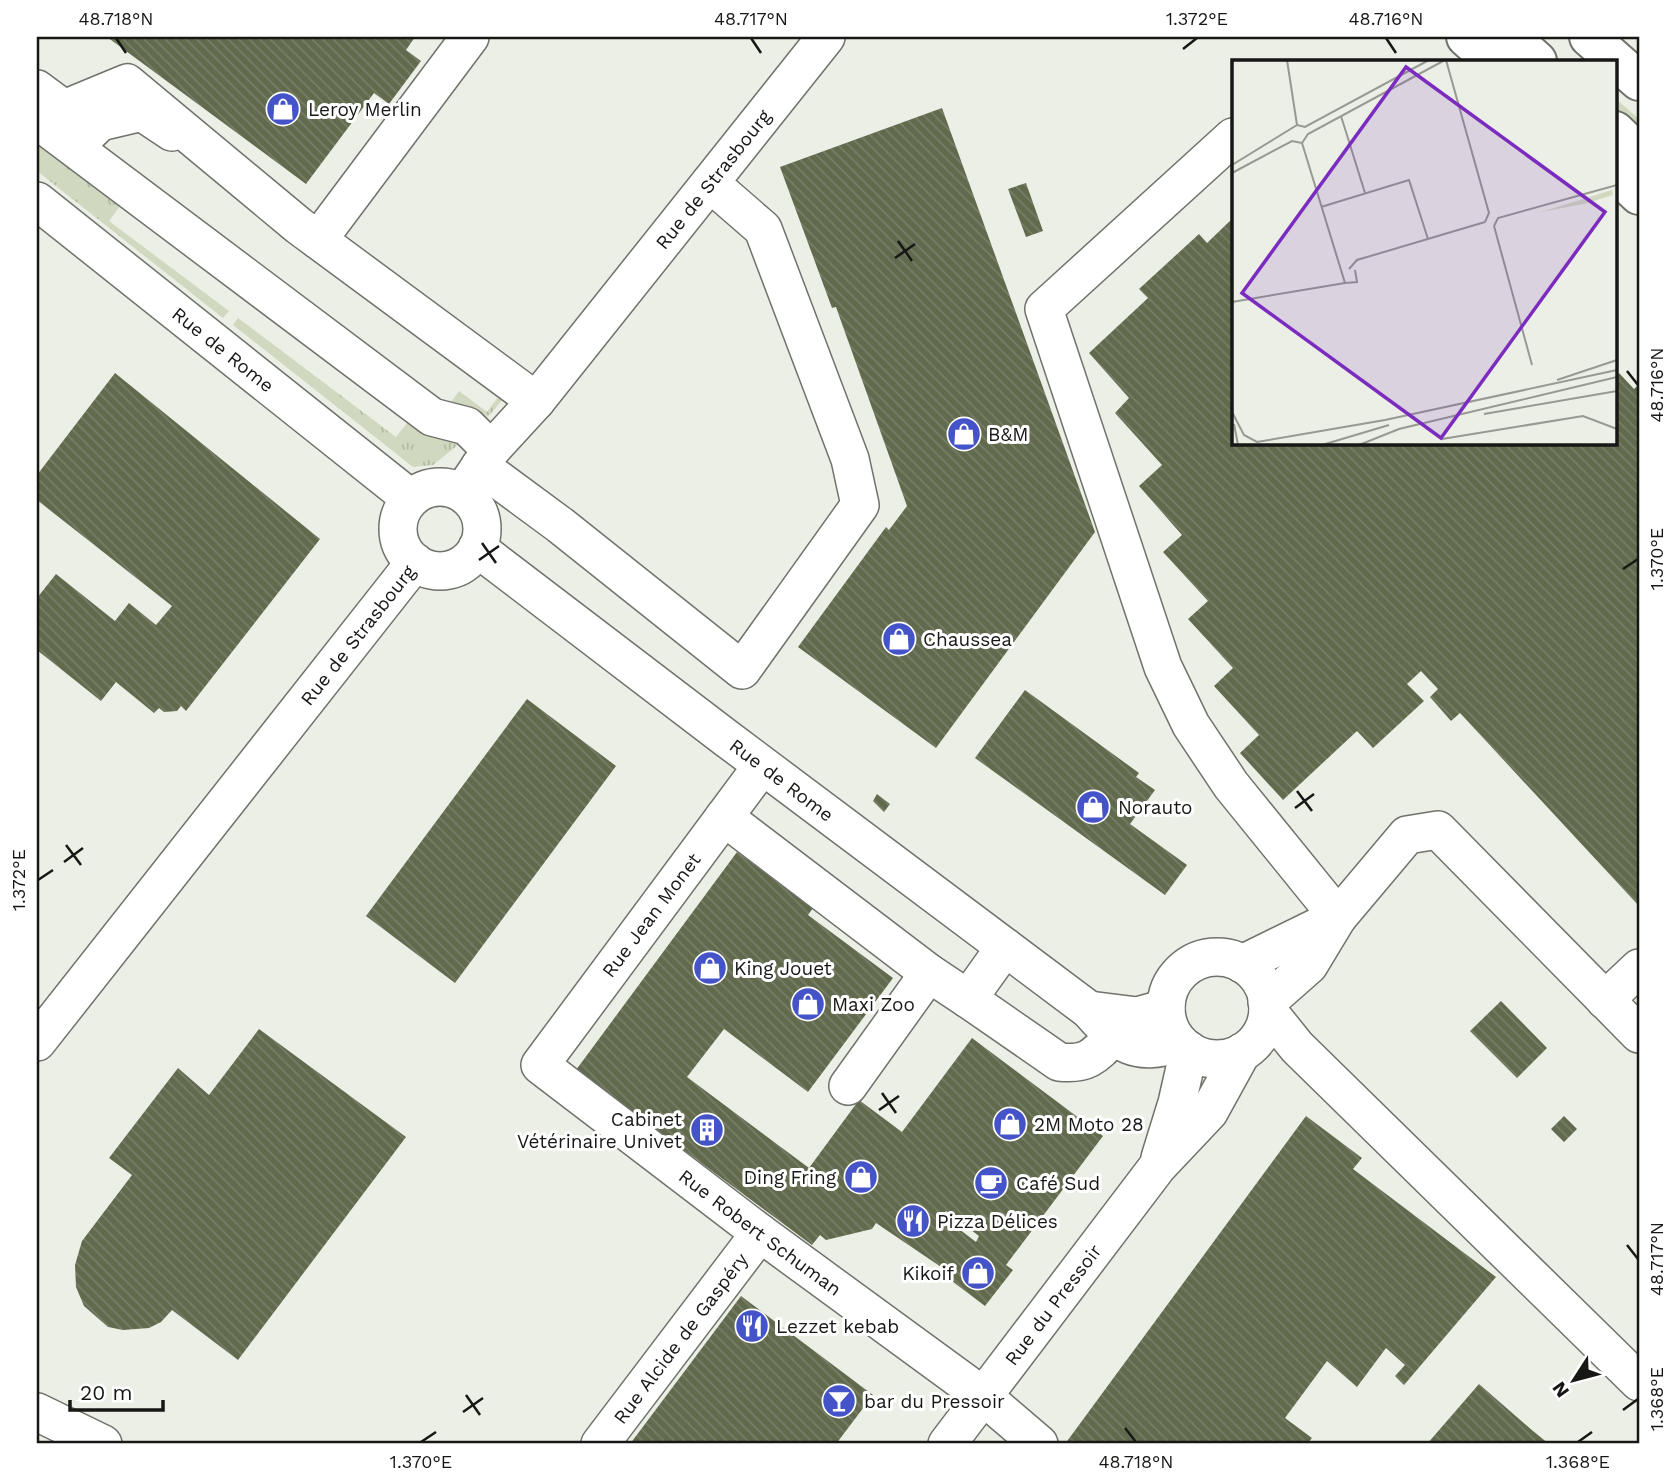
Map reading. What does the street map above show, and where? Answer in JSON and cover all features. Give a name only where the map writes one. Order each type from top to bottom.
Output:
[{"type":"main road","points":[[1466,37],[1492,60]]},
{"type":"main road","points":[[1510,37],[1536,60]]},
{"type":"main road","points":[[1560,37],[1588,60]]},
{"type":"main road","points":[[1589,37],[1615,60]]},
{"type":"main road","points":[[1616,61],[1639,81]]},
{"type":"main road","points":[[1616,84],[1639,104]]},
{"type":"main road","points":[[1616,132],[1639,153]]},
{"type":"main road","points":[[1616,173],[1639,195]]},
{"type":"street","points":[[318,240],[470,37]]},
{"type":"street","name":"Rue de Strasbourg","points":[[478,470],[826,37]]},
{"type":"street","points":[[37,89],[64,109],[127,83],[223,165],[318,240],[536,401]]},
{"type":"street","points":[[74,148],[100,122],[142,112],[223,165]]},
{"type":"street","points":[[37,120],[432,417],[471,428],[478,470],[482,531],[477,548]]},
{"type":"street","points":[[1232,138],[1044,309],[1163,667],[1191,725],[1231,785],[1338,917]]},
{"type":"street","points":[[478,470],[560,525],[742,670],[860,505],[850,459],[763,229],[710,184]]},
{"type":"street","name":"Rue de Rome","points":[[37,201],[410,498]]},
{"type":"street","points":[[415,562],[402,547],[398,536],[401,512],[410,498],[478,470]]},
{"type":"street","name":"Rue de Strasbourg","points":[[37,1042],[415,562],[431,570],[445,570],[470,559],[477,548]]},
{"type":"street","name":"Rue de Rome","points":[[477,548],[762,766],[1089,1010],[1113,1037],[1153,1051],[1184,1046]]},
{"type":"street","name":"Rue Jean Monet","points":[[540,1065],[762,766]]},
{"type":"street","points":[[724,817],[929,973],[1059,1062],[1076,1064],[1094,1057],[1113,1037]]},
{"type":"street","points":[[1258,1026],[1259,980],[1242,964],[1218,957],[1202,959],[1188,966],[1176,977],[1168,992],[1167,1020],[1184,1046],[1210,1058],[1226,1058],[1258,1026],[1309,965],[1338,917],[1407,835],[1438,830],[1639,1034]]},
{"type":"street","points":[[1242,964],[1338,917]]},
{"type":"street","points":[[968,999],[1005,947]]},
{"type":"street","points":[[1605,1000],[1639,968]]},
{"type":"street","points":[[848,1086],[929,973]]},
{"type":"street","name":"Rue de Rome","points":[[1089,1010],[1137,1017],[1166,1008]]},
{"type":"street","points":[[1258,1026],[1297,1047],[1639,1382]]},
{"type":"street","name":"Rue du Pressoir","points":[[947,1444],[1158,1166],[1209,1112],[1258,1026]]},
{"type":"street","name":"Rue du Pressoir","points":[[1158,1166],[1177,1103],[1184,1046]]},
{"type":"street","name":"Rue Robert Schuman","points":[[540,1065],[760,1233],[983,1396],[1039,1444]]},
{"type":"street","name":"Rue Alcide de Gaspéry","points":[[600,1444],[760,1233]]},
{"type":"street","points":[[37,1412],[103,1444]]},
{"type":"green space","points":[[1616,99],[1639,119],[1639,130],[1616,110]]},
{"type":"green space","points":[[37,130],[123,202],[109,221],[229,311],[223,318],[37,171]]},
{"type":"green space","points":[[238,318],[396,437],[411,418],[456,437],[459,444],[433,465],[413,467],[233,325]]},
{"type":"green space","points":[[459,391],[487,412],[501,393],[503,399],[488,417],[477,411],[446,409]]},
{"type":"building","name":"Leroy Merlin","points":[[107,37],[415,37],[406,50],[421,61],[389,104],[374,93],[306,184]]},
{"type":"building","points":[[942,108],[1095,532],[936,748],[798,647],[886,527],[889,530],[907,506],[836,307],[832,308],[780,167]]},
{"type":"building","points":[[1026,183],[1043,231],[1026,237],[1008,189]]},
{"type":"building","points":[[1232,219],[1232,444],[1616,444],[1616,377],[1619,373],[1634,389],[1639,384],[1639,906],[1460,713],[1451,721],[1430,697],[1438,689],[1421,671],[1407,684],[1424,701],[1373,748],[1357,731],[1283,800],[1240,753],[1259,735],[1214,686],[1233,668],[1188,619],[1208,601],[1163,552],[1182,535],[1139,486],[1162,465],[1115,413],[1129,398],[1089,353],[1148,298],[1139,289],[1199,234],[1207,243]]},
{"type":"building","points":[[115,373],[320,539],[186,711],[181,706],[177,711],[164,712],[159,708],[154,713],[116,682],[101,701],[37,650],[37,598],[56,574],[115,621],[129,603],[156,625],[172,606],[37,500],[37,475]]},
{"type":"building","name":"Norauto","points":[[1025,690],[1139,773],[1136,777],[1155,790],[1130,824],[1187,865],[1165,895],[975,758]]},
{"type":"building","points":[[527,699],[616,766],[455,983],[366,916]]},
{"type":"building","points":[[877,794],[890,804],[884,812],[873,801]]},
{"type":"building","points":[[737,852],[813,908],[808,915],[893,978],[808,1092],[724,1029],[687,1077],[809,1168],[859,1100],[902,1132],[972,1038],[1103,1136],[1006,1265],[1013,1270],[985,1306],[944,1275],[947,1271],[876,1223],[872,1229],[826,1240],[820,1235],[812,1245],[576,1070]],"holes":[[[946,1211],[979,1236],[976,1242],[942,1216]]]},
{"type":"building","points":[[1501,1001],[1547,1048],[1517,1078],[1470,1031]]},
{"type":"building","points":[[259,1029],[406,1137],[238,1360],[172,1310],[161,1322],[149,1328],[123,1330],[108,1327],[84,1306],[76,1287],[75,1265],[82,1241],[132,1175],[109,1158],[178,1068],[209,1095]]},
{"type":"building","points":[[1306,1116],[1362,1158],[1353,1169],[1496,1277],[1404,1385],[1395,1376],[1405,1365],[1386,1348],[1357,1387],[1327,1361],[1285,1418],[1312,1438],[1307,1444],[1065,1444]]},
{"type":"building","points":[[1564,1116],[1577,1129],[1564,1142],[1551,1129]]},
{"type":"building","points":[[741,1296],[873,1395],[836,1444],[630,1444]]},
{"type":"building","points":[[1479,1384],[1533,1431],[1549,1444],[1427,1444]]},
{"type":"place","name":"Leroy Merlin","points":[[283,109]]},
{"type":"place","name":"B&M","points":[[964,434]]},
{"type":"place","name":"Chaussea","points":[[899,639]]},
{"type":"place","name":"Norauto","points":[[1093,807]]},
{"type":"place","name":"King Jouet","points":[[710,968]]},
{"type":"place","name":"Maxi Zoo","points":[[808,1004]]},
{"type":"place","name":"2M Moto 28","points":[[1010,1124]]},
{"type":"place","name":"Cabinet Vétérinaire Univet","points":[[707,1130]]},
{"type":"place","name":"Ding Fring","points":[[861,1177]]},
{"type":"place","name":"Café Sud","points":[[991,1183]]},
{"type":"place","name":"Pizza Délices","points":[[913,1221]]},
{"type":"place","name":"Kikoif","points":[[978,1273]]},
{"type":"place","name":"Lezzet kebab","points":[[752,1326]]},
{"type":"place","name":"bar du Pressoir","points":[[839,1401]]}]
